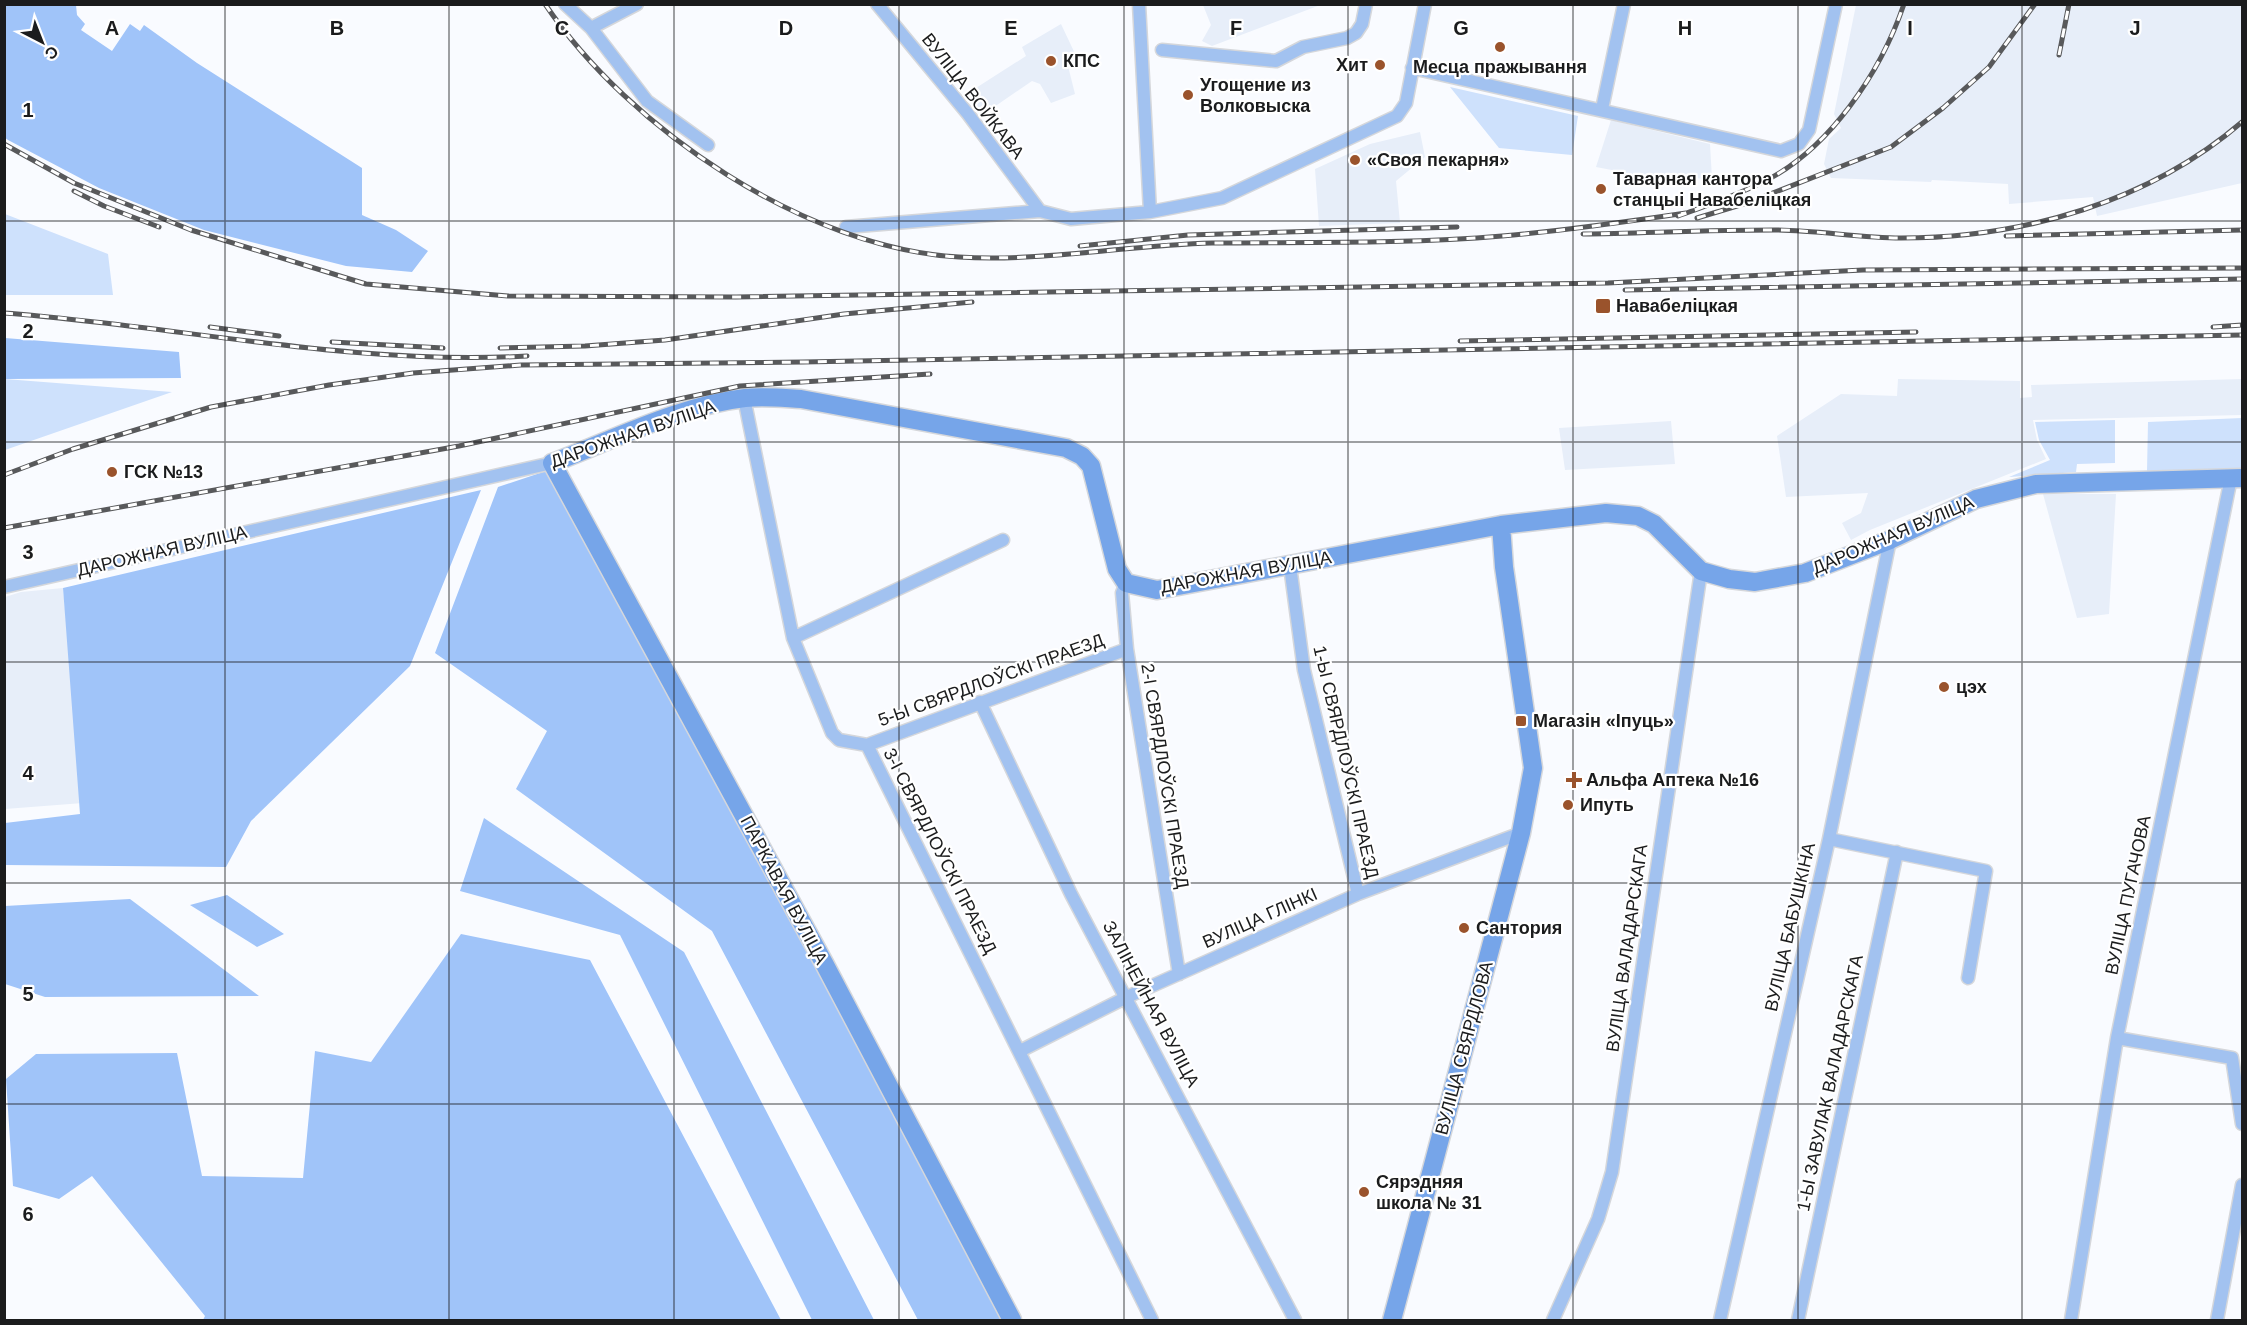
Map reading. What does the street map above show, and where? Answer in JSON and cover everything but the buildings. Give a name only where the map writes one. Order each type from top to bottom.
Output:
[{"type":"street","points":[[565,4],[591,28],[647,101],[708,145]]},
{"type":"street","points":[[591,28],[637,4]]},
{"type":"street","name":"ВУЛІЦА ВОЙКАВА","points":[[877,4],[968,114],[1040,211]]},
{"type":"street","points":[[1139,4],[1150,212]]},
{"type":"street","points":[[1162,50],[1281,60],[1303,46],[1347,38],[1356,33],[1362,24],[1366,4]]},
{"type":"street","points":[[846,227],[1040,211],[1071,219],[1150,212],[1222,198],[1397,116],[1406,103],[1425,4]]},
{"type":"street","points":[[1602,110],[1624,4]]},
{"type":"street","points":[[1412,68],[1780,151],[1799,144],[1809,130],[1836,4]]},
{"type":"street","name":"ДАРОЖНАЯ ВУЛІЦА","points":[[4,587],[552,462],[693,409],[744,398],[801,399],[1066,448],[1082,456],[1091,466],[1117,569],[1126,583],[1157,590],[1501,525],[1606,513],[1638,516],[1654,524],[1701,572],[1755,582],[1786,578],[1890,540],[1976,499],[2036,484],[2237,478]]},
{"type":"street","name":"3-І СВЯРДЛОЎСКІ ПРАЕЗД","points":[[744,398],[793,638],[832,733],[839,740],[867,745],[1152,1320]]},
{"type":"street","name":"ПАРКАВАЯ ВУЛІЦА","points":[[552,462],[824,963],[1012,1320]]},
{"type":"street","name":"ВУЛІЦА ПУГАЧОВА","points":[[2071,1320],[2117,1038],[2237,478]]},
{"type":"street","name":"ВУЛІЦА СВЯРДЛОВА","points":[[1392,1320],[1521,833],[1533,768],[1504,567],[1501,525]]},
{"type":"street","points":[[793,638],[1003,540]]},
{"type":"street","name":"ВУЛІЦА БАБУШКІНА","points":[[1720,1320],[1829,839],[1890,540]]},
{"type":"street","name":"1-Ы СВЯРДЛОЎСКІ ПРАЕЗД","points":[[1290,566],[1304,670],[1358,894]]},
{"type":"street","name":"ВУЛІЦА ВАЛАДАРСКАГА","points":[[1553,1320],[1598,1219],[1612,1172],[1701,572]]},
{"type":"street","name":"2-І СВЯРДЛОЎСКІ ПРАЕЗД","points":[[1126,583],[1122,593],[1127,649],[1179,974]]},
{"type":"street","name":"5-Ы СВЯРДЛОЎСКІ ПРАЕЗД","points":[[867,745],[1127,649]]},
{"type":"street","name":"ЗАЛІНЕЙНАЯ ВУЛІЦА","points":[[980,702],[1071,894],[1295,1320]]},
{"type":"street","name":"ВУЛІЦА ГЛІНКІ","points":[[1020,1052],[1127,997],[1358,894],[1521,833]]},
{"type":"street","points":[[1829,839],[1986,870],[1968,978]]},
{"type":"street","name":"1-Ы ЗАВУЛАК ВАЛАДАРСКАГА","points":[[1798,1320],[1898,852]]},
{"type":"street","points":[[2117,1038],[2232,1058],[2242,1124]]},
{"type":"street","points":[[2217,1320],[2242,1185]]},
{"type":"shaded area","points":[[1323,4],[1212,46],[1202,41],[1211,25],[1203,5]]},
{"type":"shaded area","points":[[4,5],[76,5],[77,15],[85,24],[81,30],[112,51],[130,24],[140,31],[144,25],[197,63],[362,168],[362,215],[396,230],[428,251],[412,272],[346,266],[204,230],[99,188],[8,140],[4,137]]},
{"type":"shaded area","points":[[1856,5],[2242,5],[2242,183],[2097,216],[2093,197],[2009,204],[2008,184],[1831,178],[1824,164],[1829,139],[1841,128],[1834,114]]},
{"type":"shaded area","points":[[1061,24],[1078,60],[1068,66],[1075,94],[1051,103],[1040,84],[1032,81],[981,116],[965,95],[1026,56],[1022,47]]},
{"type":"shaded area","points":[[1450,87],[1578,116],[1572,155],[1499,148]]},
{"type":"shaded area","points":[[1611,120],[1710,144],[1712,179],[1643,176],[1596,167]]},
{"type":"shaded area","points":[[1420,132],[1425,157],[1396,181],[1400,223],[1319,226],[1315,169],[1370,144]]},
{"type":"shaded area","points":[[5,214],[108,254],[113,295],[5,295]]},
{"type":"shaded area","points":[[5,338],[179,352],[181,378],[5,379]]},
{"type":"shaded area","points":[[5,379],[172,392],[5,450]]},
{"type":"shaded area","points":[[1898,379],[2020,381],[2020,398],[2032,397],[2031,385],[2242,379],[2242,415],[2033,420],[2037,440],[2046,459],[1870,530],[1851,540],[1842,523],[1861,513],[1868,493],[1786,497],[1777,436],[1841,394],[1897,396]]},
{"type":"shaded area","points":[[2242,418],[2242,471],[2147,471],[2148,422]]},
{"type":"shaded area","points":[[2115,420],[2115,463],[2077,464],[2076,472],[2009,477],[2050,460],[2039,440],[2035,422]]},
{"type":"shaded area","points":[[1671,421],[1675,464],[1565,470],[1559,428]]},
{"type":"shaded area","points":[[549,470],[858,1041],[1005,1320],[918,1320],[712,931],[516,789],[547,731],[435,653],[498,487]]},
{"type":"shaded area","points":[[481,490],[410,666],[251,821],[226,867],[5,865],[5,823],[80,814],[63,588]]},
{"type":"shaded area","points":[[2043,494],[2116,494],[2109,614],[2077,618]]},
{"type":"shaded area","points":[[63,588],[83,803],[5,809],[5,597],[21,592]]},
{"type":"shaded area","points":[[484,818],[684,952],[874,1320],[812,1320],[620,935],[460,891]]},
{"type":"shaded area","points":[[227,895],[284,934],[257,947],[190,905]]},
{"type":"shaded area","points":[[130,899],[259,996],[45,997],[5,984],[5,906]]},
{"type":"shaded area","points":[[461,934],[590,960],[781,1320],[203,1320],[205,1316],[92,1176],[59,1199],[13,1186],[6,1079],[36,1054],[177,1053],[202,1176],[303,1178],[315,1051],[371,1062]]},
{"type":"railway","points":[[545,4],[581,50],[624,95],[673,137],[726,174],[783,206],[842,232],[901,249],[959,257],[991,258],[1180,244],[1430,240],[1548,232],[1686,213]]},
{"type":"railway","points":[[1678,216],[1763,182],[1787,168],[1810,150],[1831,130],[1867,82],[1882,56],[1904,4]]},
{"type":"railway","points":[[1697,218],[1747,203],[1891,147],[1943,108],[1989,67],[2035,4]]},
{"type":"railway","points":[[2059,55],[2069,4]]},
{"type":"railway","points":[[1583,234],[1774,230],[1901,238],[1993,231],[2082,210],[2125,194],[2167,174],[2206,150],[2242,122]]},
{"type":"railway","points":[[4,144],[74,183],[191,230],[366,284],[508,296],[736,297],[1608,283],[1863,270],[2242,268]]},
{"type":"railway","points":[[74,191],[104,206],[159,227]]},
{"type":"railway","points":[[1080,246],[1188,235],[1457,227]]},
{"type":"railway","points":[[2006,236],[2242,230]]},
{"type":"railway","points":[[1625,290],[2242,279]]},
{"type":"railway","points":[[500,348],[585,346],[665,340],[844,314],[972,302]]},
{"type":"railway","points":[[4,313],[331,350],[461,358],[527,356]]},
{"type":"railway","points":[[2213,327],[2242,325]]},
{"type":"railway","points":[[210,327],[279,336]]},
{"type":"railway","points":[[1460,341],[1916,332]]},
{"type":"railway","points":[[4,475],[73,449],[211,407],[329,385],[413,373],[521,365],[803,362],[2242,335]]},
{"type":"railway","points":[[332,342],[443,348]]},
{"type":"railway","points":[[4,528],[459,446],[740,386],[930,374]]},
{"type":"place","name":"Месца пражывання","points":[[1500,47]]},
{"type":"place","name":"КПС","points":[[1051,61]]},
{"type":"place","name":"Хит","points":[[1380,65]]},
{"type":"place","name":"Угощение из Волковыска","points":[[1188,95]]},
{"type":"place","name":"«Своя пекарня»","points":[[1355,160]]},
{"type":"place","name":"Таварная кантора станцыі Навабеліцкая","points":[[1601,189]]},
{"type":"place","name":"Навабеліцкая","points":[[1603,306]]},
{"type":"place","name":"ГСК №13","points":[[112,472]]},
{"type":"place","name":"цэх","points":[[1944,687]]},
{"type":"place","name":"Магазін «Іпуць»","points":[[1521,721]]},
{"type":"place","name":"Альфа Аптека №16","points":[[1574,780]]},
{"type":"place","name":"Ипуть","points":[[1568,805]]},
{"type":"place","name":"Сантория","points":[[1464,928]]},
{"type":"place","name":"Сярэдняя школа № 31","points":[[1364,1192]]}]
